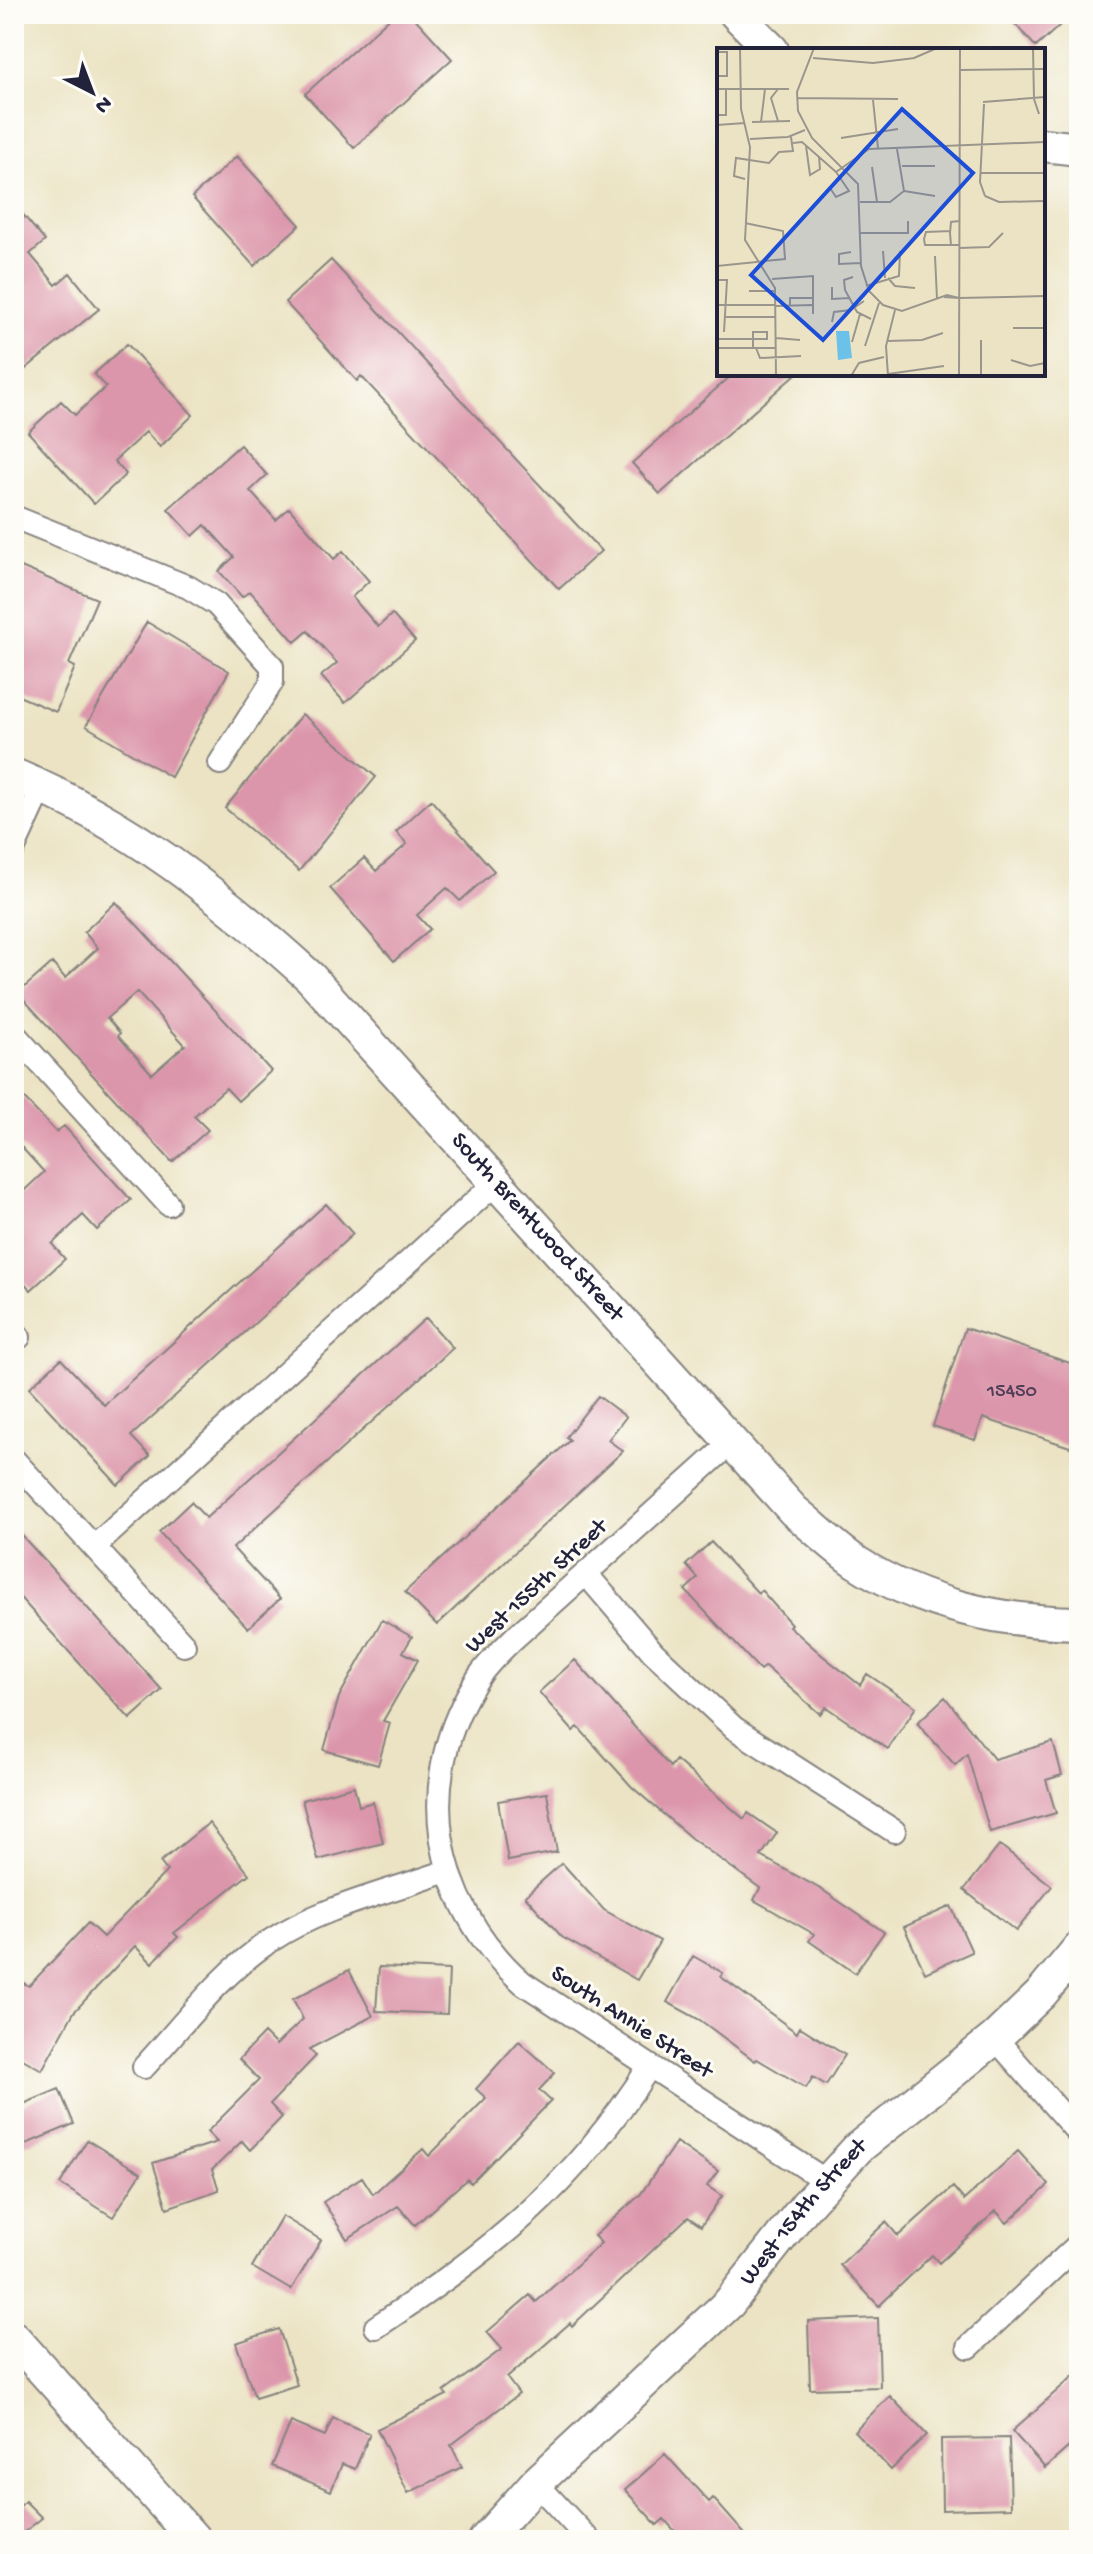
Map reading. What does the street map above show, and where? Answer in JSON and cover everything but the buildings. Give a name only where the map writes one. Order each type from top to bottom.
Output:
[{"type":"street","points":[[736,14],[770,48]]},
{"type":"street","points":[[1045,145],[1079,149]]},
{"type":"street","points":[[14,517],[188,587],[216,604],[272,666],[272,682],[220,763]]},
{"type":"street","points":[[14,848],[28,781]]},
{"type":"street","name":"South Brentwood Street","points":[[28,781],[166,856],[239,912],[310,977],[794,1511],[856,1561],[892,1580],[982,1613],[1029,1622],[1079,1623]]},
{"type":"street","points":[[14,1034],[168,1204]]},
{"type":"street","points":[[94,1547],[498,1181]]},
{"type":"street","name":"West 155th Street","points":[[447,1871],[440,1805],[442,1769],[465,1701],[481,1673],[513,1639],[733,1441]]},
{"type":"street","points":[[14,1460],[184,1645]]},
{"type":"street","points":[[587,1575],[653,1652],[734,1728],[894,1831]]},
{"type":"street","points":[[144,2067],[242,1962],[270,1941],[298,1925],[447,1871]]},
{"type":"street","name":"South Annie Street","points":[[447,1871],[467,1918],[496,1959],[560,2010],[826,2181]]},
{"type":"street","name":"West 154th Street","points":[[485,2540],[536,2483],[729,2303],[826,2181],[902,2110],[995,2038],[1041,1994],[1079,1948]]},
{"type":"street","points":[[995,2038],[1079,2134]]},
{"type":"street","points":[[376,2327],[481,2256],[547,2198],[591,2150],[649,2067]]},
{"type":"street","points":[[969,2347],[1079,2244]]},
{"type":"street","points":[[14,2338],[195,2540]]},
{"type":"street","points":[[536,2483],[589,2540]]}]
